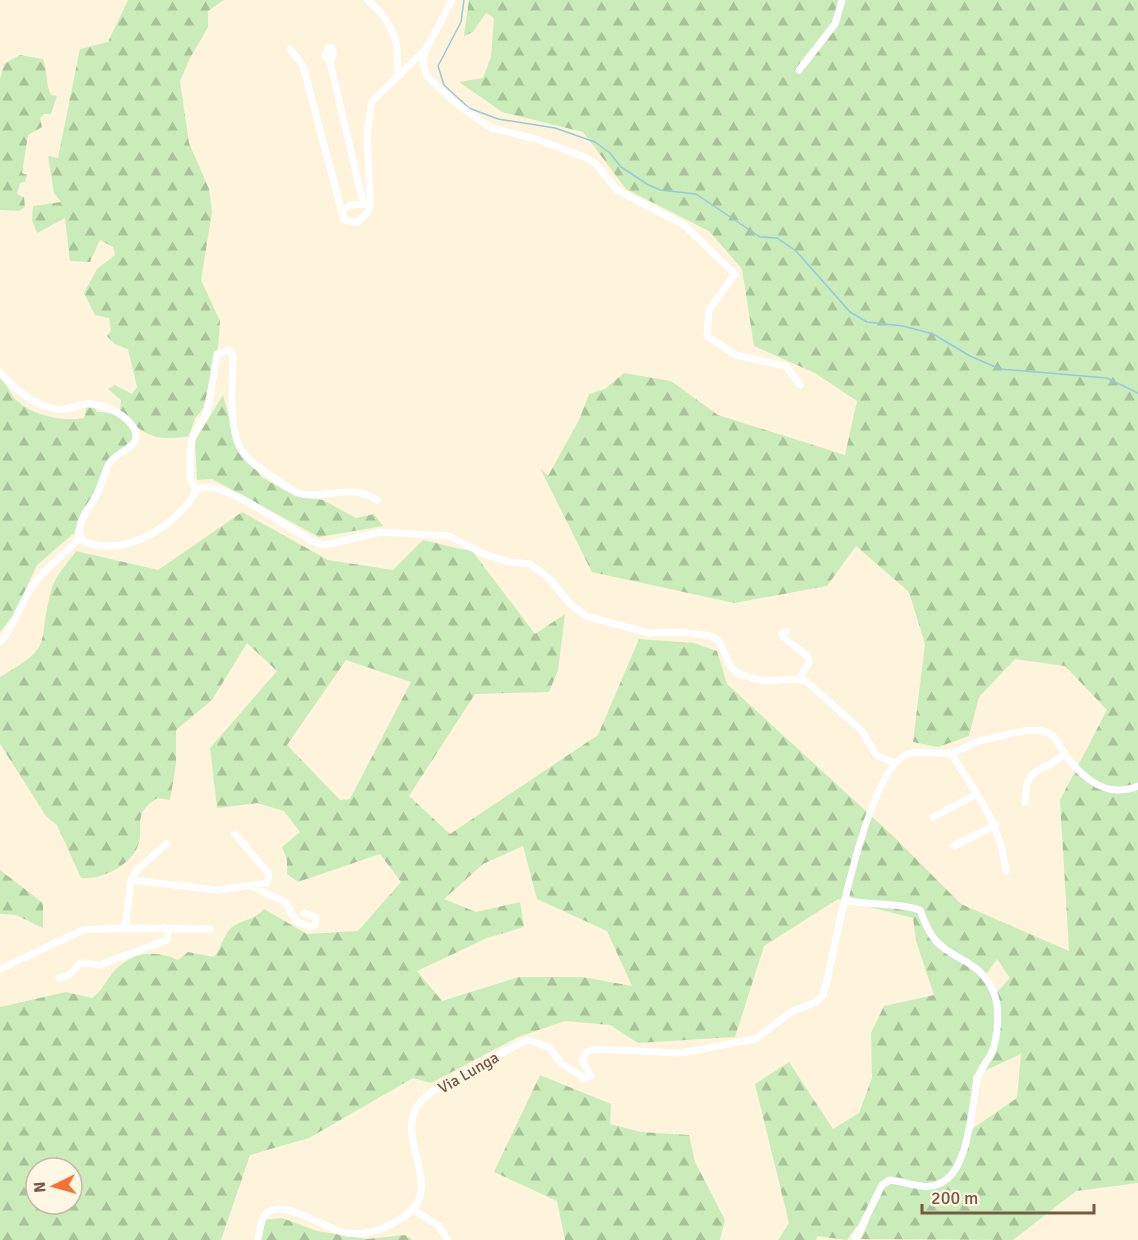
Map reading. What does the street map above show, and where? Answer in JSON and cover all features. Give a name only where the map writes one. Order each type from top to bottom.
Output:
[{"type":"street","points":[[368,0],[383,15],[391,31],[400,75]]},
{"type":"street","points":[[452,0],[426,49],[423,63],[427,76],[452,100],[492,128],[536,139],[587,158],[597,165],[617,190],[684,225],[735,274],[709,310],[707,336],[736,355],[786,366],[800,385]]},
{"type":"street","points":[[799,70],[835,24],[842,0]]},
{"type":"street","points":[[290,49],[303,66],[344,220],[358,222],[368,212],[330,62]]},
{"type":"street","points":[[366,204],[367,134],[372,101],[426,49]]},
{"type":"street","points":[[342,210],[351,204],[366,204]]},
{"type":"street","points":[[196,491],[191,484],[189,466],[193,435],[206,414],[218,354],[229,350],[233,356],[231,389],[236,432],[240,449],[247,457],[291,490],[302,494],[347,490],[366,494],[377,500]]},
{"type":"street","points":[[0,372],[21,394],[49,407],[66,409],[90,403],[100,405],[123,416],[134,428],[136,434],[133,445],[109,464],[96,497],[85,514],[79,530],[80,537],[88,543],[104,546],[130,544],[175,515],[196,491],[209,488],[228,493],[316,543],[324,544],[381,532],[449,536],[484,554],[509,562],[530,564],[551,580],[570,604],[586,616],[650,633],[684,632],[711,636],[719,641],[731,667],[739,674],[763,681],[799,679],[818,690],[855,724],[876,755],[895,763]]},
{"type":"street","points":[[0,642],[15,621],[27,593],[37,579],[64,556],[80,537]]},
{"type":"street","points":[[787,631],[782,633],[783,637],[807,656],[809,662],[799,679]]},
{"type":"street","points":[[855,1240],[882,1185],[890,1180],[924,1188],[947,1179],[956,1167],[974,1112],[977,1077],[992,1051],[997,1011],[995,995],[986,979],[972,963],[938,943],[920,910],[895,905],[867,906],[845,900],[859,842],[895,763],[907,754],[951,753],[974,742],[1039,730],[1056,739],[1064,754],[1089,781],[1106,789],[1127,790],[1138,786]]},
{"type":"street","points":[[951,753],[996,825],[1003,845],[1006,871]]},
{"type":"street","points":[[1025,802],[1026,783],[1029,776],[1055,762],[1064,754]]},
{"type":"street","points":[[933,817],[977,794]]},
{"type":"street","points":[[954,846],[996,825]]},
{"type":"street","points":[[131,880],[217,890],[253,887],[267,883],[269,874],[235,834]]},
{"type":"street","points":[[125,928],[131,880],[136,871],[166,844]]},
{"type":"street","points":[[253,887],[285,902],[297,922],[310,927],[315,926],[316,917],[304,913]]},
{"type":"street","name":"Via Lunga","points":[[412,1209],[421,1194],[422,1185],[411,1130],[413,1114],[430,1094],[448,1080],[476,1069],[498,1054],[528,1040],[549,1047],[562,1064],[584,1079],[591,1076],[582,1060],[586,1052],[595,1049],[681,1053],[755,1039],[791,1012],[816,1002],[823,995],[845,900]]},
{"type":"street","points":[[58,978],[69,975],[80,963],[100,965],[167,940],[168,933],[164,928]]},
{"type":"street","points":[[0,969],[83,930],[210,929]]},
{"type":"street","points":[[258,1240],[263,1218],[266,1213],[275,1209],[286,1209],[342,1232],[357,1234],[371,1232],[406,1215],[412,1209],[439,1226],[448,1240]]},
{"type":"green space","points":[[128,0],[224,0],[208,11],[208,27],[180,81],[189,143],[209,189],[212,212],[201,280],[220,321],[218,347],[203,409],[195,418],[189,436],[177,438],[158,437],[143,431],[120,411],[121,400],[108,389],[115,385],[132,394],[137,387],[128,349],[115,344],[107,336],[111,330],[109,318],[95,315],[84,293],[97,269],[115,255],[113,247],[100,240],[90,262],[70,261],[65,218],[37,233],[32,220],[33,206],[61,202],[54,193],[48,156],[58,158],[80,49],[108,42]]},
{"type":"green space","points":[[469,0],[1138,0],[1138,1183],[1076,1191],[1013,1240],[861,1239],[869,1221],[856,1227],[847,1240],[817,1236],[816,1240],[778,1240],[789,1223],[755,1084],[789,1062],[833,1129],[859,1113],[872,1078],[871,1033],[884,1006],[934,995],[916,941],[913,918],[838,899],[764,946],[735,1037],[638,1043],[610,1025],[565,1021],[518,1037],[431,1083],[413,1078],[309,1138],[250,1155],[221,1240],[0,1240],[0,1007],[66,992],[92,998],[123,963],[146,954],[162,955],[178,960],[188,952],[214,957],[231,928],[264,909],[307,934],[358,931],[401,882],[380,854],[298,882],[287,874],[287,860],[282,847],[300,832],[284,811],[257,803],[217,808],[210,748],[277,671],[247,643],[212,700],[176,730],[176,764],[170,800],[157,798],[144,810],[140,822],[139,840],[133,855],[113,871],[97,877],[81,878],[57,825],[46,816],[0,744],[0,677],[37,650],[43,634],[53,586],[58,575],[76,551],[158,570],[242,512],[328,560],[393,570],[423,540],[473,552],[535,634],[565,614],[558,670],[549,692],[475,694],[409,796],[450,834],[598,735],[639,639],[694,643],[717,651],[727,684],[891,834],[961,904],[1069,951],[1060,800],[1107,710],[1065,666],[1015,659],[979,697],[969,736],[938,747],[913,742],[925,644],[909,592],[856,546],[827,586],[734,603],[592,572],[540,468],[548,476],[579,420],[589,394],[605,389],[624,373],[671,381],[718,415],[845,455],[857,401],[815,373],[754,346],[742,269],[709,231],[626,189],[583,132],[502,112],[459,82],[483,78],[491,57],[494,18],[486,13],[473,32],[464,36]],"holes":[[[346,660],[411,682],[350,799],[340,800],[287,745]],[[523,846],[537,899],[607,931],[632,986],[582,977],[519,977],[442,1001],[417,971],[487,938],[524,927],[520,902],[476,912],[444,899],[483,864]],[[997,959],[1010,978],[997,992],[982,980]],[[1021,1054],[1017,1098],[972,1129],[958,1169],[971,1112],[973,1076]]]},
{"type":"green space","points":[[20,55],[43,59],[49,90],[51,95],[57,96],[51,114],[44,114],[40,118],[42,127],[28,135],[22,173],[27,175],[25,182],[20,183],[17,194],[24,197],[25,207],[19,211],[0,210],[0,79],[4,64]]},
{"type":"green space","points":[[0,379],[17,401],[32,411],[49,417],[76,419],[84,418],[87,406],[94,407],[97,412],[109,413],[118,417],[133,432],[131,445],[109,458],[93,496],[82,511],[74,533],[37,565],[14,614],[0,632]]},
{"type":"green space","points":[[223,395],[238,450],[263,478],[295,496],[323,500],[356,518],[374,514],[383,526],[319,537],[212,479],[197,480],[195,441]]},
{"type":"green space","points":[[0,870],[43,903],[43,928],[16,915],[0,914]]},
{"type":"green space","points":[[540,1075],[611,1104],[610,1124],[641,1132],[689,1135],[695,1162],[725,1220],[720,1240],[565,1240],[557,1201],[494,1172]]},
{"type":"green space","points":[[282,1218],[317,1231],[367,1239],[405,1235],[412,1240],[260,1240],[263,1220]]},
{"type":"waterway","points":[[464,0],[461,22],[438,66],[444,85],[469,108],[498,119],[555,128],[595,142],[610,153],[621,167],[647,184],[660,190],[696,194],[760,237],[777,238],[796,251],[850,312],[867,322],[903,326],[933,334],[970,356],[1000,369],[1107,378],[1138,393]]}]
